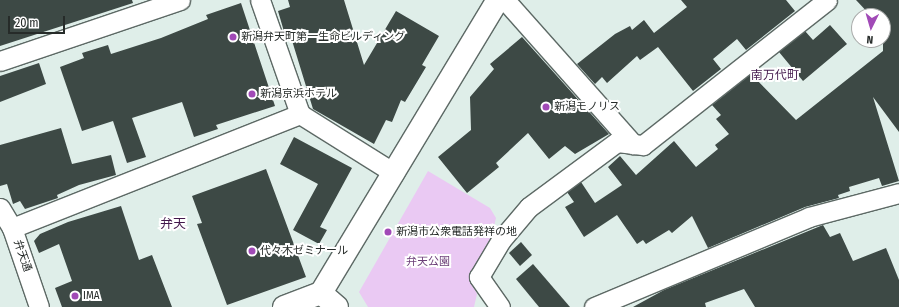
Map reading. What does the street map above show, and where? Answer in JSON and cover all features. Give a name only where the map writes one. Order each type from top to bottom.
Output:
[{"type":"street","points":[[0,61],[180,0]]},
{"type":"street","points":[[260,0],[300,114],[394,173]]},
{"type":"street","points":[[284,307],[329,300],[394,173],[498,0]]},
{"type":"street","points":[[505,0],[633,144]]},
{"type":"street","points":[[500,307],[479,277],[506,235],[529,207],[617,142],[643,145],[827,0]]},
{"type":"street","points":[[12,228],[300,114]]},
{"type":"street","points":[[594,307],[809,217],[899,193]]},
{"type":"street","name":"弁天通","points":[[0,208],[12,228],[39,307]]},
{"type":"green space","name":"弁天公園","points":[[428,171],[490,208],[496,218],[492,235],[470,279],[477,294],[474,307],[368,307],[359,292]]},
{"type":"building","points":[[0,0],[132,0],[133,3],[0,46]]},
{"type":"building","points":[[288,0],[344,0],[364,65],[396,11],[439,36],[422,65],[426,67],[405,102],[401,100],[392,122],[386,120],[374,144],[313,109],[290,34],[285,35],[278,11],[290,7]]},
{"type":"building","points":[[681,0],[786,0],[795,11],[746,50],[737,39],[713,59],[721,69],[693,91],[658,47],[640,60],[637,56],[607,83],[602,77],[595,84],[577,64],[615,34],[630,26],[632,30],[644,20],[654,33],[687,7]]},
{"type":"building","points":[[856,0],[899,0],[899,132],[873,97],[899,181],[882,186],[879,178],[849,187],[850,191],[838,195],[839,198],[805,207],[708,248],[692,216],[672,233],[669,230],[646,244],[643,240],[637,244],[617,215],[584,237],[565,207],[574,202],[567,192],[581,182],[595,203],[622,185],[608,167],[620,156],[636,175],[674,141],[696,167],[718,149],[715,145],[729,134],[716,119],[721,115],[712,105],[751,74],[796,120],[883,51],[883,48],[891,48],[891,8],[864,8]]},
{"type":"building","points":[[241,3],[275,106],[216,125],[218,129],[194,137],[182,102],[132,118],[146,157],[127,163],[113,121],[82,131],[60,67],[84,58],[82,53],[108,45],[111,54],[161,38],[208,19],[206,15]]},
{"type":"building","points":[[830,25],[847,44],[803,81],[779,52],[805,31],[813,40]]},
{"type":"building","name":"新潟モノリス","points":[[522,37],[609,134],[575,154],[565,146],[549,159],[528,133],[496,163],[499,167],[467,193],[438,157],[471,130],[470,97],[494,69],[490,64]]},
{"type":"building","points":[[39,63],[46,84],[0,102],[0,76]]},
{"type":"building","points":[[61,128],[72,164],[111,155],[116,175],[79,185],[57,195],[58,198],[25,209],[20,201],[13,204],[7,184],[0,186],[0,145]]},
{"type":"building","points":[[294,137],[352,168],[320,227],[327,230],[319,244],[293,230],[318,184],[280,164]]},
{"type":"building","name":"代々木ゼミナール","points":[[266,169],[306,277],[227,305],[197,224],[202,223],[192,196]]},
{"type":"building","points":[[121,206],[139,260],[152,255],[172,307],[62,307],[55,288],[72,281],[59,244],[39,253],[34,241],[40,234],[68,222]]},
{"type":"building","points":[[823,225],[830,237],[840,233],[853,261],[886,248],[899,280],[899,307],[755,307],[744,289],[705,303],[706,307],[633,307],[664,290]]},
{"type":"building","points":[[521,242],[532,255],[520,266],[509,253]]},
{"type":"building","points":[[533,264],[570,307],[539,307],[516,279]]},
{"type":"place","name":"新潟弁天町第一生命ビルディング","points":[[233,37]]},
{"type":"place","name":"新潟京浜ホテル","points":[[252,94]]},
{"type":"place","name":"新潟モノリス","points":[[546,107]]},
{"type":"place","name":"新潟市公衆電話発祥の地","points":[[388,232]]},
{"type":"place","name":"代々木ゼミナール","points":[[252,251]]},
{"type":"place","name":"IMA","points":[[75,296]]},
{"type":"district","name":"南万代町","points":[[775,76]]},
{"type":"district","name":"弁天","points":[[173,224]]}]
